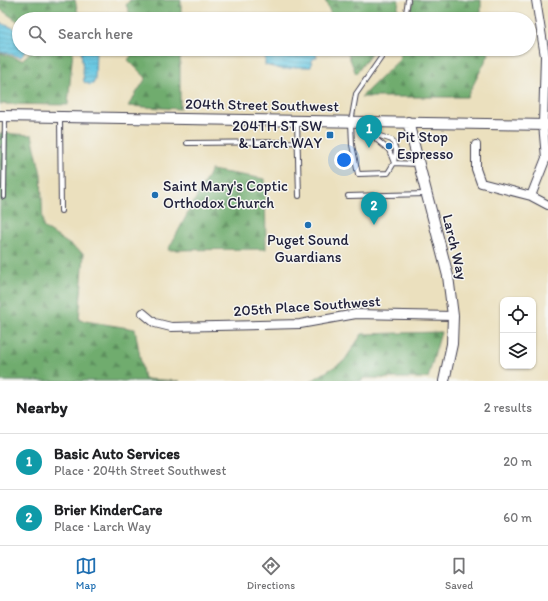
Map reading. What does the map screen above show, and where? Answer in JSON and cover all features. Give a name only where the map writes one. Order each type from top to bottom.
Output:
[{"type":"street","points":[[531,196],[547,158],[547,56],[536,0]]},
{"type":"street","name":"204th Street Southwest","points":[[2,116],[546,124]]},
{"type":"street","name":"Larch Way","points":[[408,122],[448,276],[453,316],[452,344],[444,381]]},
{"type":"street","points":[[476,146],[476,169],[481,182],[531,196],[548,206]]},
{"type":"street","name":"205th Place Southwest","points":[[143,313],[155,323],[171,327],[300,324],[356,314],[453,316]]},
{"type":"lane","points":[[406,12],[408,0]]},
{"type":"lane","points":[[377,135],[392,140],[396,150],[394,163],[388,174],[358,174],[352,145],[352,122],[356,94],[382,56]]},
{"type":"lane","points":[[2,116],[4,197]]},
{"type":"lane","points":[[60,117],[61,211]]},
{"type":"lane","points":[[297,121],[299,196]]},
{"type":"lane","points":[[377,122],[377,140],[390,150],[394,163]]},
{"type":"lane","points":[[187,143],[298,142]]},
{"type":"lane","points":[[394,163],[419,164]]},
{"type":"lane","points":[[348,196],[427,194]]},
{"type":"green space","points":[[0,0],[75,0],[78,12],[12,12],[12,17],[0,9]]},
{"type":"green space","points":[[130,0],[181,0],[181,12],[129,12],[126,5]]},
{"type":"green space","points":[[325,0],[399,0],[397,12],[330,12]]},
{"type":"green space","points":[[414,0],[481,0],[481,12],[411,12]]},
{"type":"green space","points":[[0,53],[22,60],[26,56],[72,56],[68,105],[0,104]]},
{"type":"green space","points":[[131,56],[180,56],[180,109],[128,106],[146,78],[128,60]]},
{"type":"green space","points":[[349,56],[369,56],[356,74]]},
{"type":"green space","points":[[400,56],[488,56],[467,97],[361,97],[399,60]]},
{"type":"green space","points":[[0,133],[32,135],[41,174],[43,227],[84,254],[79,320],[135,329],[144,379],[180,381],[0,381]]},
{"type":"green space","points":[[211,170],[265,179],[266,249],[168,250]]},
{"type":"green space","points":[[441,332],[428,378],[363,378],[362,381],[311,381],[344,361],[362,334]]},
{"type":"water","points":[[0,23],[12,27],[12,55],[0,52]]},
{"type":"water","points":[[82,56],[96,56],[95,80],[93,84],[90,85],[84,82]]},
{"type":"water","points":[[265,56],[317,57],[312,60],[311,67],[281,69],[265,65]]},
{"type":"place","name":"204TH ST SW & Larch WAY","points":[[330,135]]},
{"type":"place","name":"Pit Stop Espresso","points":[[389,146]]},
{"type":"place","name":"Basic Auto Services","points":[[369,148]]},
{"type":"place","name":"Saint Mary's Coptic Orthodox Church","points":[[155,195]]},
{"type":"place","name":"Puget Sound Guardians","points":[[308,225]]},
{"type":"place","name":"Brier KinderCare","points":[[374,225]]}]
